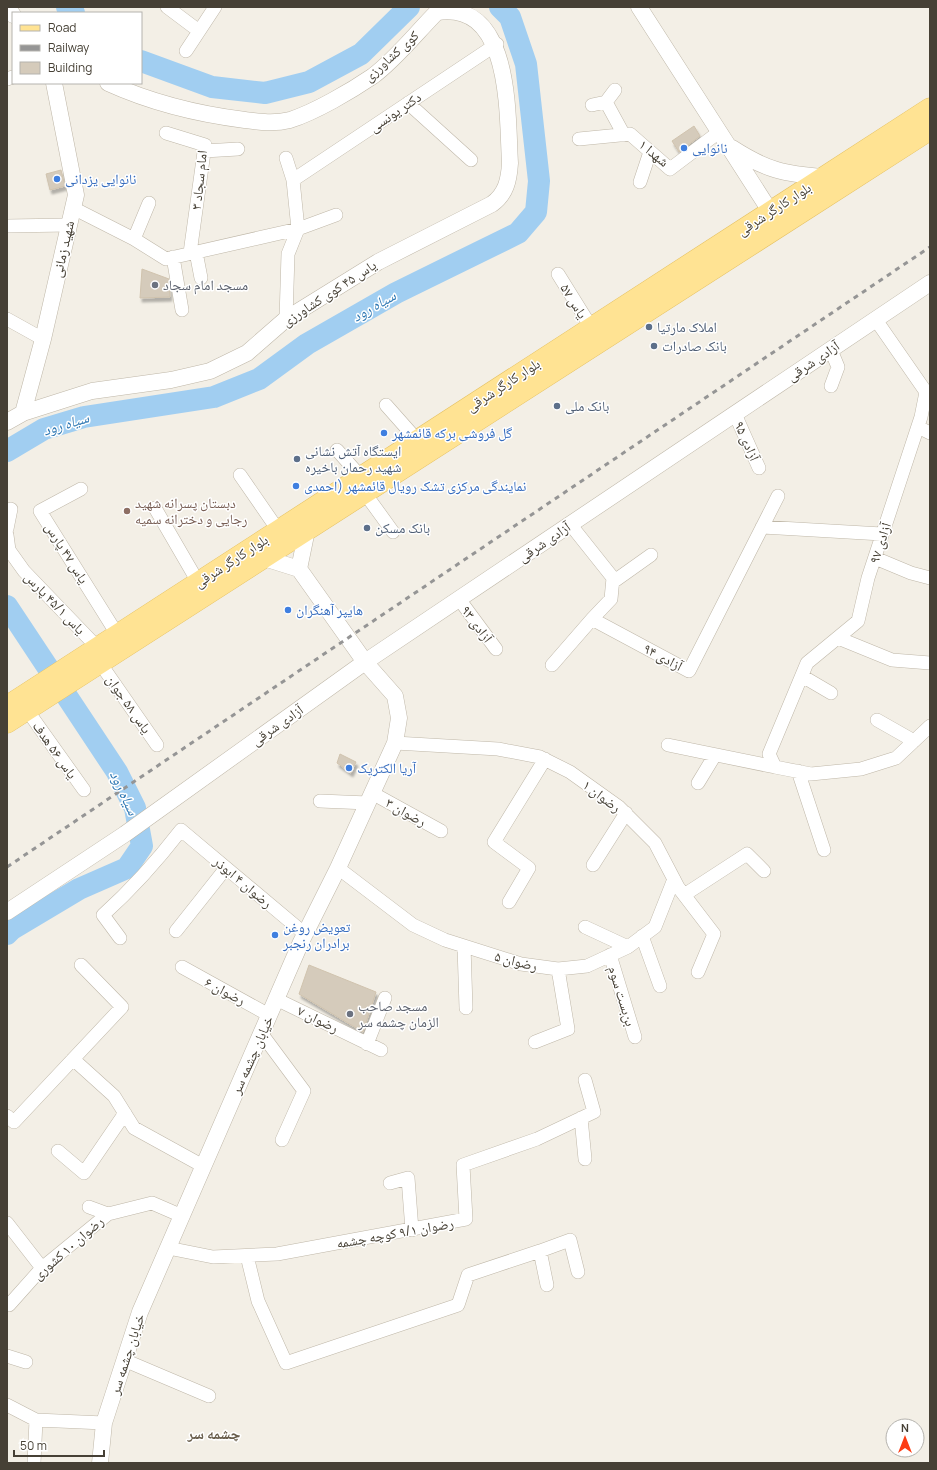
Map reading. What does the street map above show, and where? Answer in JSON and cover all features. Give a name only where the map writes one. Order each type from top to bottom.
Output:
[{"type":"main road","name":"بلوار کارگر شرقی","points":[[89,661],[264,558],[307,530],[417,440],[485,406],[591,327],[930,108]]},
{"type":"main road","name":"بلوار کارگر شرقی","points":[[89,661],[117,634],[278,530],[362,484],[930,130]]},
{"type":"main road","points":[[7,723],[30,702],[89,661]]},
{"type":"main road","points":[[7,706],[30,702]]},
{"type":"street","points":[[167,7],[199,31]]},
{"type":"street","points":[[186,51],[215,7]]},
{"type":"street","points":[[639,7],[770,211]]},
{"type":"street","name":"کوی کشاورزی","points":[[110,84],[132,94],[168,106],[216,117],[270,123],[290,120],[341,95],[374,75],[438,12],[451,8],[466,10],[475,15],[488,28],[497,44],[503,66],[510,163]]},
{"type":"street","name":"دکتر یونسی","points":[[293,180],[497,44]]},
{"type":"street","name":"شهید زمانی","points":[[23,413],[43,339],[76,195],[54,84]]},
{"type":"street","points":[[592,105],[606,102],[615,90]]},
{"type":"street","points":[[606,102],[624,135]]},
{"type":"street","points":[[408,103],[471,160]]},
{"type":"street","name":"امام سجاد ۳","points":[[166,133],[205,145],[193,252],[201,278]]},
{"type":"street","name":"شهدا ۱","points":[[579,139],[630,134],[670,169],[723,138]]},
{"type":"street","points":[[723,138],[750,159],[771,169],[794,174],[824,177]]},
{"type":"street","points":[[204,150],[238,149]]},
{"type":"street","points":[[640,182],[650,152]]},
{"type":"street","points":[[286,158],[293,180],[298,229],[288,254],[286,319]]},
{"type":"street","name":"یاس ۴۵ کوی کشاورزی","points":[[7,422],[23,413],[92,391],[170,380],[210,371],[247,353],[286,319],[378,262],[492,204],[500,198],[505,189],[509,177],[510,163]]},
{"type":"street","points":[[134,239],[149,203]]},
{"type":"street","points":[[73,208],[134,239],[166,259],[298,229],[336,215]]},
{"type":"street","points":[[7,226],[68,225]]},
{"type":"street","points":[[173,257],[182,310]]},
{"type":"street","name":"یاس ۵۷","points":[[558,274],[591,327]]},
{"type":"street","name":"آزادی شرقی","points":[[7,912],[125,834],[365,662],[930,283]]},
{"type":"street","points":[[7,319],[43,339]]},
{"type":"street","name":"آزادی ۹۷","points":[[775,767],[769,754],[807,663],[858,621],[882,534],[918,427],[926,392],[876,320]]},
{"type":"street","points":[[831,350],[838,367],[831,386]]},
{"type":"street","points":[[386,405],[417,440]]},
{"type":"street","name":"آزادی ۹۵","points":[[734,414],[759,468]]},
{"type":"street","points":[[918,427],[930,432]]},
{"type":"street","points":[[337,450],[362,484],[393,532]]},
{"type":"street","points":[[240,475],[278,530]]},
{"type":"street","name":"یاس ۴۷ پارس","points":[[81,489],[40,511],[117,634]]},
{"type":"street","name":"آزادی ۹۴","points":[[592,619],[689,671],[778,496]]},
{"type":"street","points":[[154,508],[198,582]]},
{"type":"street","points":[[7,529],[11,510]]},
{"type":"street","points":[[552,665],[611,599],[614,578],[570,524]]},
{"type":"street","points":[[762,528],[882,534]]},
{"type":"street","points":[[264,558],[298,569],[307,530]]},
{"type":"street","name":"یاس ۴۵/۱ پارس","points":[[7,535],[9,550],[89,661]]},
{"type":"street","points":[[613,582],[651,555]]},
{"type":"street","points":[[875,558],[911,573],[930,578]]},
{"type":"street","name":"خیابان چشمه سر","points":[[100,1463],[104,1423],[140,1312],[305,934],[338,868],[395,743],[399,718],[395,696],[365,662],[298,569]]},
{"type":"street","name":"آزادی ۹۳","points":[[459,599],[496,649]]},
{"type":"street","points":[[838,638],[892,660],[930,663]]},
{"type":"street","name":"یاس ۵۸ جوان","points":[[89,661],[157,745]]},
{"type":"street","points":[[802,676],[831,693]]},
{"type":"street","name":"یاس ۵۶ هدف","points":[[30,702],[84,790]]},
{"type":"street","points":[[877,720],[914,741]]},
{"type":"street","points":[[668,745],[811,774],[860,769],[896,758],[930,726]]},
{"type":"street","name":"رضوان ۱","points":[[395,743],[498,749],[545,759],[570,772],[619,807],[655,843],[684,895],[714,934],[698,972]]},
{"type":"street","points":[[698,783],[715,755]]},
{"type":"street","points":[[509,902],[529,868],[494,842],[545,759]]},
{"type":"street","points":[[798,771],[824,850]]},
{"type":"street","points":[[320,801],[370,798]]},
{"type":"street","name":"رضوان ۳","points":[[370,798],[441,831]]},
{"type":"street","points":[[593,865],[626,813]]},
{"type":"street","name":"رضوان ۴ ابوذر","points":[[120,938],[103,915],[130,891],[150,869],[181,830],[305,934]]},
{"type":"street","points":[[684,895],[747,854],[764,871]]},
{"type":"street","points":[[176,932],[226,868]]},
{"type":"street","name":"رضوان ۵","points":[[338,868],[413,925],[445,940],[521,964],[558,970],[587,966],[628,947],[655,927],[674,879]]},
{"type":"street","points":[[585,927],[628,947]]},
{"type":"street","points":[[642,936],[660,986]]},
{"type":"street","points":[[464,946],[466,1008]]},
{"type":"street","name":"بن‌بست سوم","points":[[610,955],[635,1037]]},
{"type":"street","points":[[7,1116],[14,1122],[122,1006],[82,966]]},
{"type":"street","name":"رضوان ۶","points":[[182,967],[269,1015]]},
{"type":"street","points":[[535,1042],[568,1029],[558,970]]},
{"type":"street","points":[[367,1044],[385,998]]},
{"type":"street","name":"رضوان ۷","points":[[276,999],[381,1050]]},
{"type":"street","points":[[261,1033],[304,1091],[282,1140]]},
{"type":"street","points":[[73,1059],[114,1096],[134,1128],[204,1166]]},
{"type":"street","name":"رضوان ۹/۱ کوچه چشمه","points":[[168,1248],[212,1257],[276,1254],[466,1219],[463,1165],[537,1139],[594,1112],[585,1080]]},
{"type":"street","points":[[58,1151],[84,1173],[125,1113]]},
{"type":"street","points":[[581,1118],[585,1159]]},
{"type":"street","points":[[390,1183],[408,1178],[412,1230]]},
{"type":"street","name":"رضوان ۱۰ کشوری","points":[[9,1305],[42,1268],[108,1214],[152,1203],[182,1216]]},
{"type":"street","points":[[89,1207],[108,1214]]},
{"type":"street","points":[[7,1223],[42,1268]]},
{"type":"street","points":[[247,1256],[258,1301],[286,1364],[458,1305],[468,1275],[570,1240],[578,1272]]},
{"type":"street","points":[[540,1251],[547,1285]]},
{"type":"street","points":[[7,1356],[26,1362]]},
{"type":"street","points":[[124,1360],[210,1396]]},
{"type":"street","points":[[7,1405],[36,1420],[104,1423]]},
{"type":"street","points":[[34,1463],[36,1420]]},
{"type":"building","name":"نانوایی","points":[[694,126],[700,136],[679,152],[672,141]]},
{"type":"building","name":"نانوایی یزدانی","points":[[61,170],[65,186],[50,190],[46,174]]},
{"type":"building","name":"مسجد امام سجاد","points":[[142,269],[169,279],[170,297],[140,298]]},
{"type":"building","name":"آریا الکتریک","points":[[340,754],[356,762],[351,773],[337,763]]},
{"type":"building","name":"مسجد صاحب الزمان چشمه سر","points":[[309,965],[376,992],[363,1032],[299,994]]},
{"type":"waterway","name":"سیاه رود","points":[[67,7],[73,12]]},
{"type":"waterway","name":"سیاه رود","points":[[142,61],[212,87],[265,93],[309,82],[361,54],[409,7]]},
{"type":"waterway","name":"سیاه رود","points":[[7,451],[44,429],[84,417],[214,397],[259,379],[307,344],[396,293],[518,233],[536,212],[539,181],[526,64],[510,17],[500,7]]},
{"type":"waterway","name":"سیاه رود","points":[[7,606],[117,772],[135,808],[142,846],[127,868],[79,889],[12,929],[7,934]]},
{"type":"railway","points":[[7,867],[930,247]]},
{"type":"place","name":"نانوایی","points":[[684,148]]},
{"type":"place","name":"نانوایی یزدانی","points":[[57,179]]},
{"type":"place","name":"مسجد امام سجاد","points":[[155,285]]},
{"type":"place","name":"املاک مارتیا","points":[[649,327]]},
{"type":"place","name":"بانک صادرات","points":[[654,346]]},
{"type":"place","name":"بانک ملی","points":[[557,406]]},
{"type":"place","name":"گل فروشی برکه قائمشهر","points":[[384,433]]},
{"type":"place","name":"ایستگاه آتش نشانی شهید رحمان باخیره","points":[[297,459]]},
{"type":"place","name":"نمایندگی مرکزی تشک رویال قائمشهر (احمدی","points":[[296,486]]},
{"type":"place","name":"دبستان پسرانه شهید رجایی و دخترانه سمیه","points":[[127,511]]},
{"type":"place","name":"بانک مسکن","points":[[367,528]]},
{"type":"place","name":"هایپر آهنگران","points":[[288,610]]},
{"type":"place","name":"آریا الکتریک","points":[[349,768]]},
{"type":"place","name":"تعویض روغن برادران رنجبر","points":[[275,935]]},
{"type":"place","name":"مسجد صاحب الزمان چشمه سر","points":[[350,1014]]},
{"type":"district","name":"چشمه سر","points":[[214,1434]]}]
